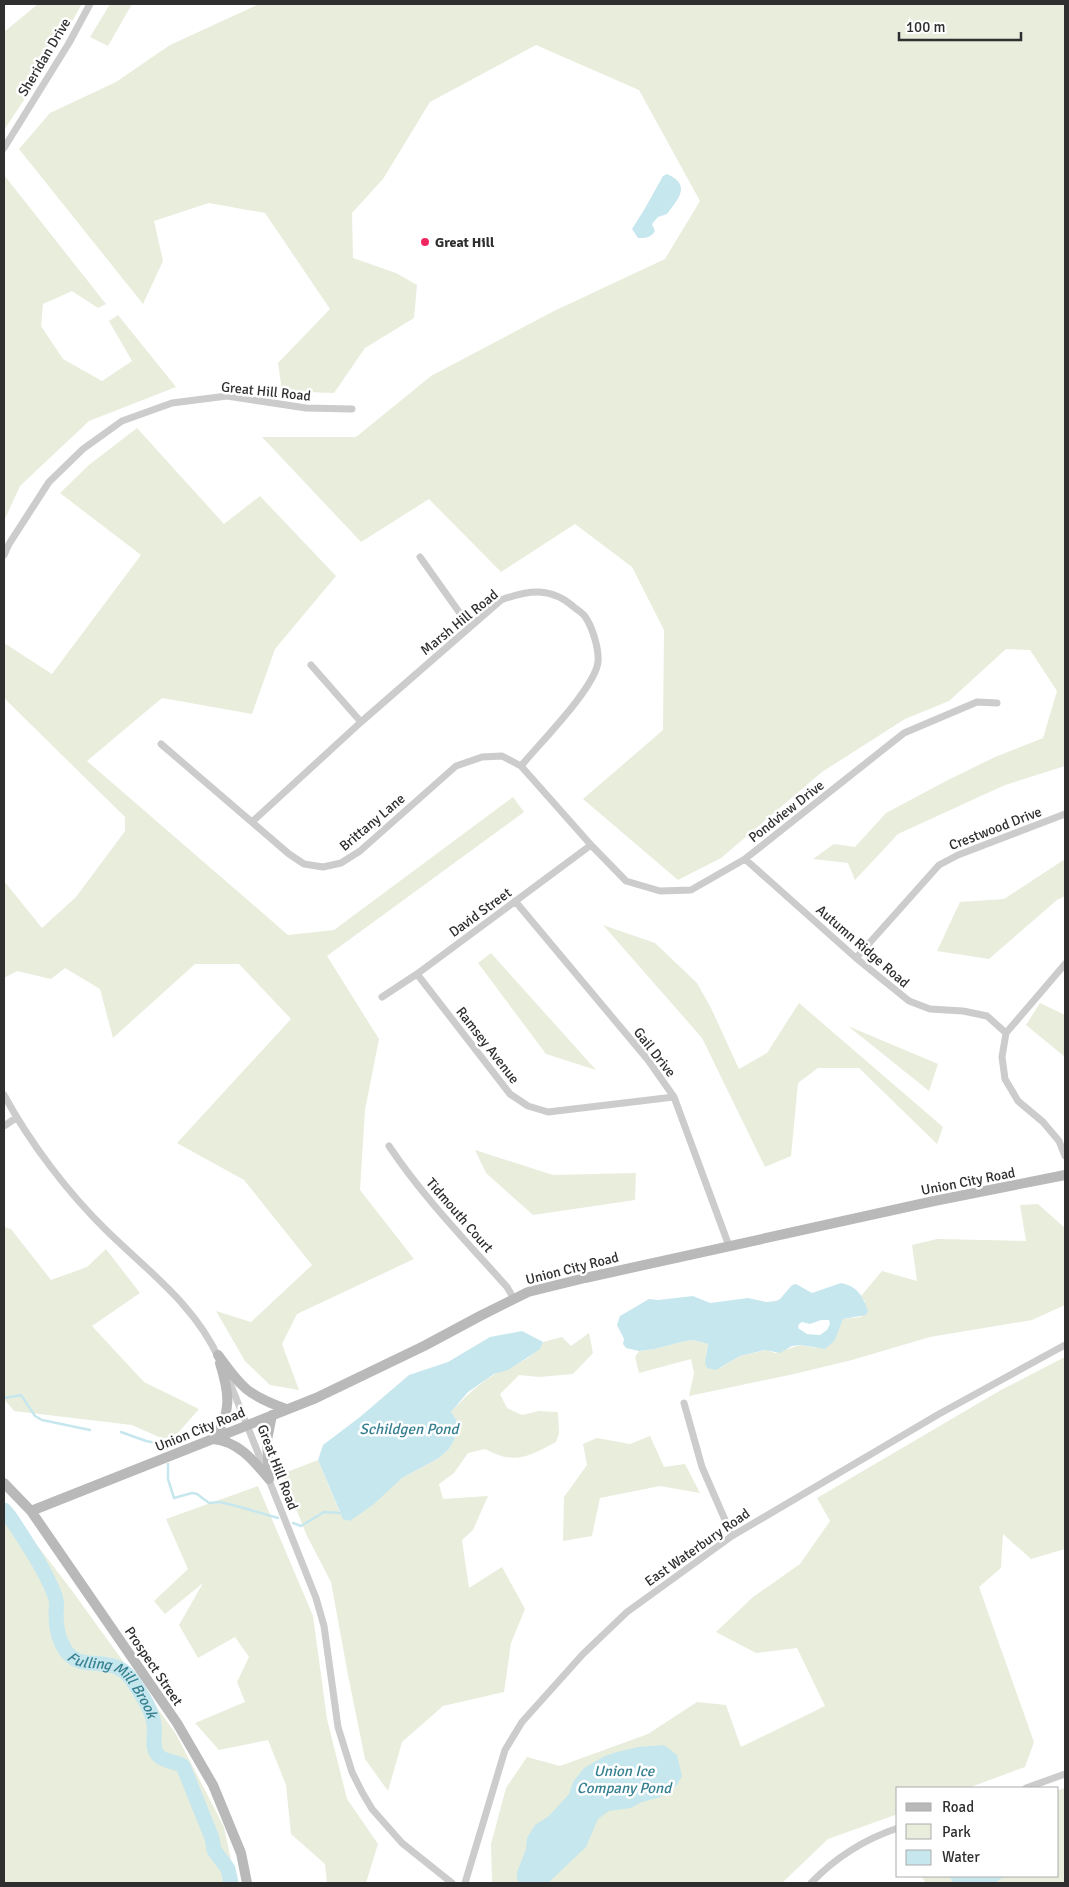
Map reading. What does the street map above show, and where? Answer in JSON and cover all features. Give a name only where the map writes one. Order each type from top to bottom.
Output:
[{"type":"main road","name":"Union City Road","points":[[32,1510],[248,1425],[358,1378],[528,1292],[942,1199],[1065,1175]]},
{"type":"main road","points":[[218,1355],[246,1391],[286,1409]]},
{"type":"main road","points":[[218,1355],[228,1389],[223,1425],[213,1439],[223,1440],[234,1445],[252,1460],[269,1479]]},
{"type":"main road","points":[[269,1479],[267,1440],[272,1415]]},
{"type":"main road","name":"Prospect Street","points":[[4,1483],[32,1510],[177,1723],[213,1785],[241,1853],[247,1883]]},
{"type":"street","name":"Sheridan Drive","points":[[4,148],[90,4]]},
{"type":"street","name":"Great Hill Road","points":[[4,555],[9,544],[49,482],[82,449],[122,421],[172,403],[227,396],[306,408],[352,409]]},
{"type":"street","points":[[420,557],[469,626]]},
{"type":"street","name":"Marsh Hill Road","points":[[252,822],[361,722],[500,600],[523,592],[548,592],[569,602],[586,617],[595,640],[598,662],[590,681],[575,703],[521,766]]},
{"type":"street","points":[[311,665],[361,722]]},
{"type":"street","name":"Pondview Drive","points":[[591,845],[626,881],[660,891],[691,890],[745,859],[904,733],[976,702],[997,703]]},
{"type":"street","name":"Brittany Lane","points":[[161,744],[289,854],[304,864],[324,867],[342,863],[360,851],[456,766],[482,757],[502,756],[521,766],[591,845]]},
{"type":"street","name":"Crestwood Drive","points":[[856,958],[939,865],[958,854],[1065,814]]},
{"type":"street","name":"David Street","points":[[382,997],[591,845]]},
{"type":"street","name":"Autumn Ridge Road","points":[[745,859],[856,958],[909,1002],[930,1009],[963,1010],[987,1016],[1006,1032]]},
{"type":"street","name":"Gail Drive","points":[[515,901],[648,1060],[674,1097],[729,1246]]},
{"type":"street","points":[[1065,964],[1006,1032],[1002,1057],[1005,1079],[1018,1101],[1043,1122],[1060,1141],[1065,1156]]},
{"type":"street","name":"Ramsey Avenue","points":[[416,974],[510,1094],[528,1106],[548,1112],[674,1097]]},
{"type":"street","name":"Great Hill Road","points":[[4,1095],[16,1118],[60,1178],[106,1230],[169,1288],[209,1337],[248,1425],[316,1598],[324,1626],[338,1727],[352,1772],[372,1809],[396,1837],[452,1883]]},
{"type":"street","points":[[4,1126],[16,1118]]},
{"type":"street","name":"Tidmouth Court","points":[[389,1146],[453,1227],[507,1287],[514,1299]]},
{"type":"street","name":"East Waterbury Road","points":[[465,1883],[505,1750],[522,1722],[583,1654],[627,1612],[732,1536],[939,1414],[1065,1345]]},
{"type":"street","points":[[684,1403],[702,1467],[732,1536]]},
{"type":"street","points":[[1029,1787],[1065,1774]]},
{"type":"street","points":[[811,1883],[828,1867],[856,1847],[896,1829]]},
{"type":"green space","points":[[38,4],[82,4],[42,73],[4,130],[4,32]]},
{"type":"green space","points":[[110,4],[132,4],[108,46],[90,37]]},
{"type":"green space","points":[[259,4],[1065,4],[1065,766],[1005,785],[898,834],[855,880],[848,863],[813,859],[834,844],[855,847],[886,813],[995,757],[1043,738],[1057,691],[1030,650],[1006,649],[949,701],[905,719],[822,772],[721,858],[678,880],[583,799],[663,730],[664,630],[632,567],[575,524],[501,572],[429,499],[361,542],[262,437],[356,437],[431,376],[554,311],[665,259],[700,201],[639,90],[536,45],[430,102],[383,179],[352,213],[353,258],[396,273],[417,285],[414,318],[365,348],[334,393],[282,391],[278,363],[330,309],[265,213],[209,203],[154,221],[163,261],[143,304],[19,149],[50,113],[116,82],[170,45]]},
{"type":"green space","points":[[4,175],[106,304],[98,308],[72,291],[43,304],[41,326],[63,359],[102,381],[132,361],[109,321],[118,315],[176,387],[89,421],[20,486],[4,521]]},
{"type":"green space","points":[[137,428],[224,524],[260,496],[336,576],[275,649],[252,714],[162,698],[87,761],[288,935],[334,930],[513,797],[524,812],[327,956],[379,1039],[365,1110],[360,1190],[414,1259],[297,1314],[282,1344],[299,1390],[270,1385],[245,1361],[216,1311],[251,1322],[312,1265],[244,1180],[177,1143],[291,1019],[239,964],[195,964],[113,1038],[100,989],[65,968],[51,979],[17,971],[4,978],[4,881],[42,928],[76,897],[125,831],[125,817],[6,700],[4,694],[4,643],[52,674],[141,555],[60,493],[89,465]]},
{"type":"green space","points":[[1065,859],[1065,896],[1057,900],[989,959],[937,951],[960,902],[1004,899]]},
{"type":"green space","points":[[603,925],[655,943],[697,983],[711,1008],[739,1069],[767,1053],[799,1003],[943,1127],[937,1144],[859,1068],[818,1068],[798,1083],[791,1156],[765,1167],[702,1038]]},
{"type":"green space","points":[[491,953],[596,1070],[546,1054],[478,963]]},
{"type":"green space","points":[[1040,1003],[1065,1015],[1065,1057],[1026,1025]]},
{"type":"green space","points":[[848,1026],[938,1064],[929,1091]]},
{"type":"green space","points":[[475,1150],[553,1175],[636,1173],[635,1200],[533,1215],[486,1173]]},
{"type":"green space","points":[[1038,1204],[1065,1228],[1065,1305],[1032,1320],[930,1337],[852,1360],[689,1396],[694,1373],[691,1359],[639,1373],[635,1357],[639,1351],[681,1342],[693,1340],[708,1344],[706,1354],[720,1368],[740,1356],[766,1350],[775,1353],[801,1345],[815,1348],[835,1340],[843,1319],[861,1317],[865,1302],[861,1296],[882,1271],[917,1281],[912,1245],[937,1239],[1026,1241],[1020,1205]]},
{"type":"green space","points":[[4,1227],[11,1229],[51,1280],[87,1267],[106,1249],[140,1293],[92,1326],[144,1382],[199,1409],[170,1442],[132,1425],[14,1411],[4,1399]]},
{"type":"green space","points":[[589,1333],[593,1353],[573,1374],[539,1377],[519,1375],[500,1394],[507,1408],[522,1415],[539,1411],[558,1412],[559,1433],[556,1442],[529,1455],[513,1458],[485,1449],[468,1453],[454,1473],[439,1484],[443,1499],[488,1496],[473,1530],[462,1540],[469,1588],[502,1567],[525,1609],[511,1643],[504,1692],[443,1706],[402,1742],[388,1791],[365,1759],[331,1582],[307,1536],[282,1474],[318,1460],[340,1513],[392,1486],[402,1478],[439,1458],[449,1449],[460,1429],[451,1412],[470,1392],[486,1380],[498,1372],[527,1359],[539,1349],[543,1342],[562,1337],[571,1346]]},
{"type":"green space","points":[[1065,1357],[1065,1549],[1031,1559],[1003,1534],[1001,1568],[979,1587],[1034,1742],[1025,1767],[971,1787],[896,1787],[896,1815],[828,1839],[782,1883],[492,1883],[491,1844],[506,1788],[527,1757],[560,1766],[648,1734],[697,1702],[726,1705],[741,1747],[825,1706],[797,1648],[756,1653],[716,1632],[753,1597],[800,1564],[830,1521],[817,1498],[1001,1390]]},
{"type":"green space","points":[[650,1436],[664,1467],[685,1464],[700,1493],[660,1486],[600,1498],[592,1536],[563,1541],[564,1497],[587,1465],[583,1444],[597,1438],[630,1444]]},
{"type":"green space","points":[[258,1486],[313,1616],[327,1719],[347,1799],[378,1844],[366,1883],[327,1883],[325,1864],[291,1834],[286,1785],[268,1740],[219,1750],[195,1723],[245,1702],[237,1682],[249,1657],[235,1637],[198,1658],[179,1625],[203,1583],[165,1614],[154,1601],[188,1569],[166,1519]]},
{"type":"green space","points":[[4,1502],[70,1588],[176,1734],[224,1827],[236,1883],[4,1883]]},
{"type":"green space","points":[[1065,1788],[1065,1883],[926,1883],[922,1877],[1059,1877],[1059,1790]]},
{"type":"water","points":[[667,174],[675,178],[679,183],[681,188],[678,198],[667,214],[658,217],[652,224],[655,231],[652,235],[638,238],[632,229],[663,176]]},
{"type":"water","points":[[841,1283],[847,1284],[859,1292],[868,1311],[866,1315],[843,1319],[835,1340],[825,1349],[801,1345],[792,1346],[780,1353],[765,1350],[740,1356],[716,1370],[707,1368],[705,1363],[708,1344],[693,1340],[639,1351],[626,1348],[617,1325],[620,1316],[649,1299],[658,1300],[693,1296],[710,1303],[748,1298],[766,1302],[776,1301],[792,1285],[796,1284],[812,1293]],"holes":[[[821,1320],[829,1320],[830,1324],[827,1330],[820,1335],[807,1334],[798,1328],[802,1322],[810,1324]]]},
{"type":"water","name":"Schildgen Pond","points":[[522,1331],[543,1342],[540,1349],[508,1370],[494,1374],[468,1392],[451,1412],[460,1429],[449,1449],[439,1458],[402,1478],[374,1504],[350,1521],[343,1519],[318,1460],[323,1445],[360,1417],[409,1375],[448,1362],[490,1337]]},
{"type":"water","name":"Union Ice Company Pond","points":[[664,1745],[677,1755],[682,1776],[677,1785],[661,1797],[642,1802],[631,1808],[609,1811],[598,1819],[586,1847],[548,1883],[519,1883],[517,1872],[526,1849],[527,1838],[535,1825],[549,1816],[569,1794],[573,1782],[584,1768],[605,1756],[617,1752],[638,1747]]},
{"type":"water","points":[[950,1877],[1003,1877],[995,1883],[953,1883]]},
{"type":"waterway","points":[[4,1398],[21,1395],[35,1416],[42,1420],[90,1430]]},
{"type":"waterway","points":[[121,1432],[161,1444],[163,1448]]},
{"type":"waterway","points":[[168,1464],[168,1479],[174,1498],[192,1493],[197,1494],[209,1503],[220,1502],[278,1518]]},
{"type":"waterway","name":"Fulling Mill Brook","points":[[4,1510],[41,1566],[51,1586],[56,1601],[58,1634],[66,1651],[73,1658],[81,1661],[117,1667],[126,1673],[134,1683],[149,1708],[153,1719],[156,1753],[161,1758],[183,1766],[212,1838],[214,1850],[228,1869],[231,1883]]},
{"type":"waterway","points":[[293,1523],[301,1526],[324,1512],[340,1513]]},
{"type":"place","name":"Great Hill","points":[[425,242]]}]
